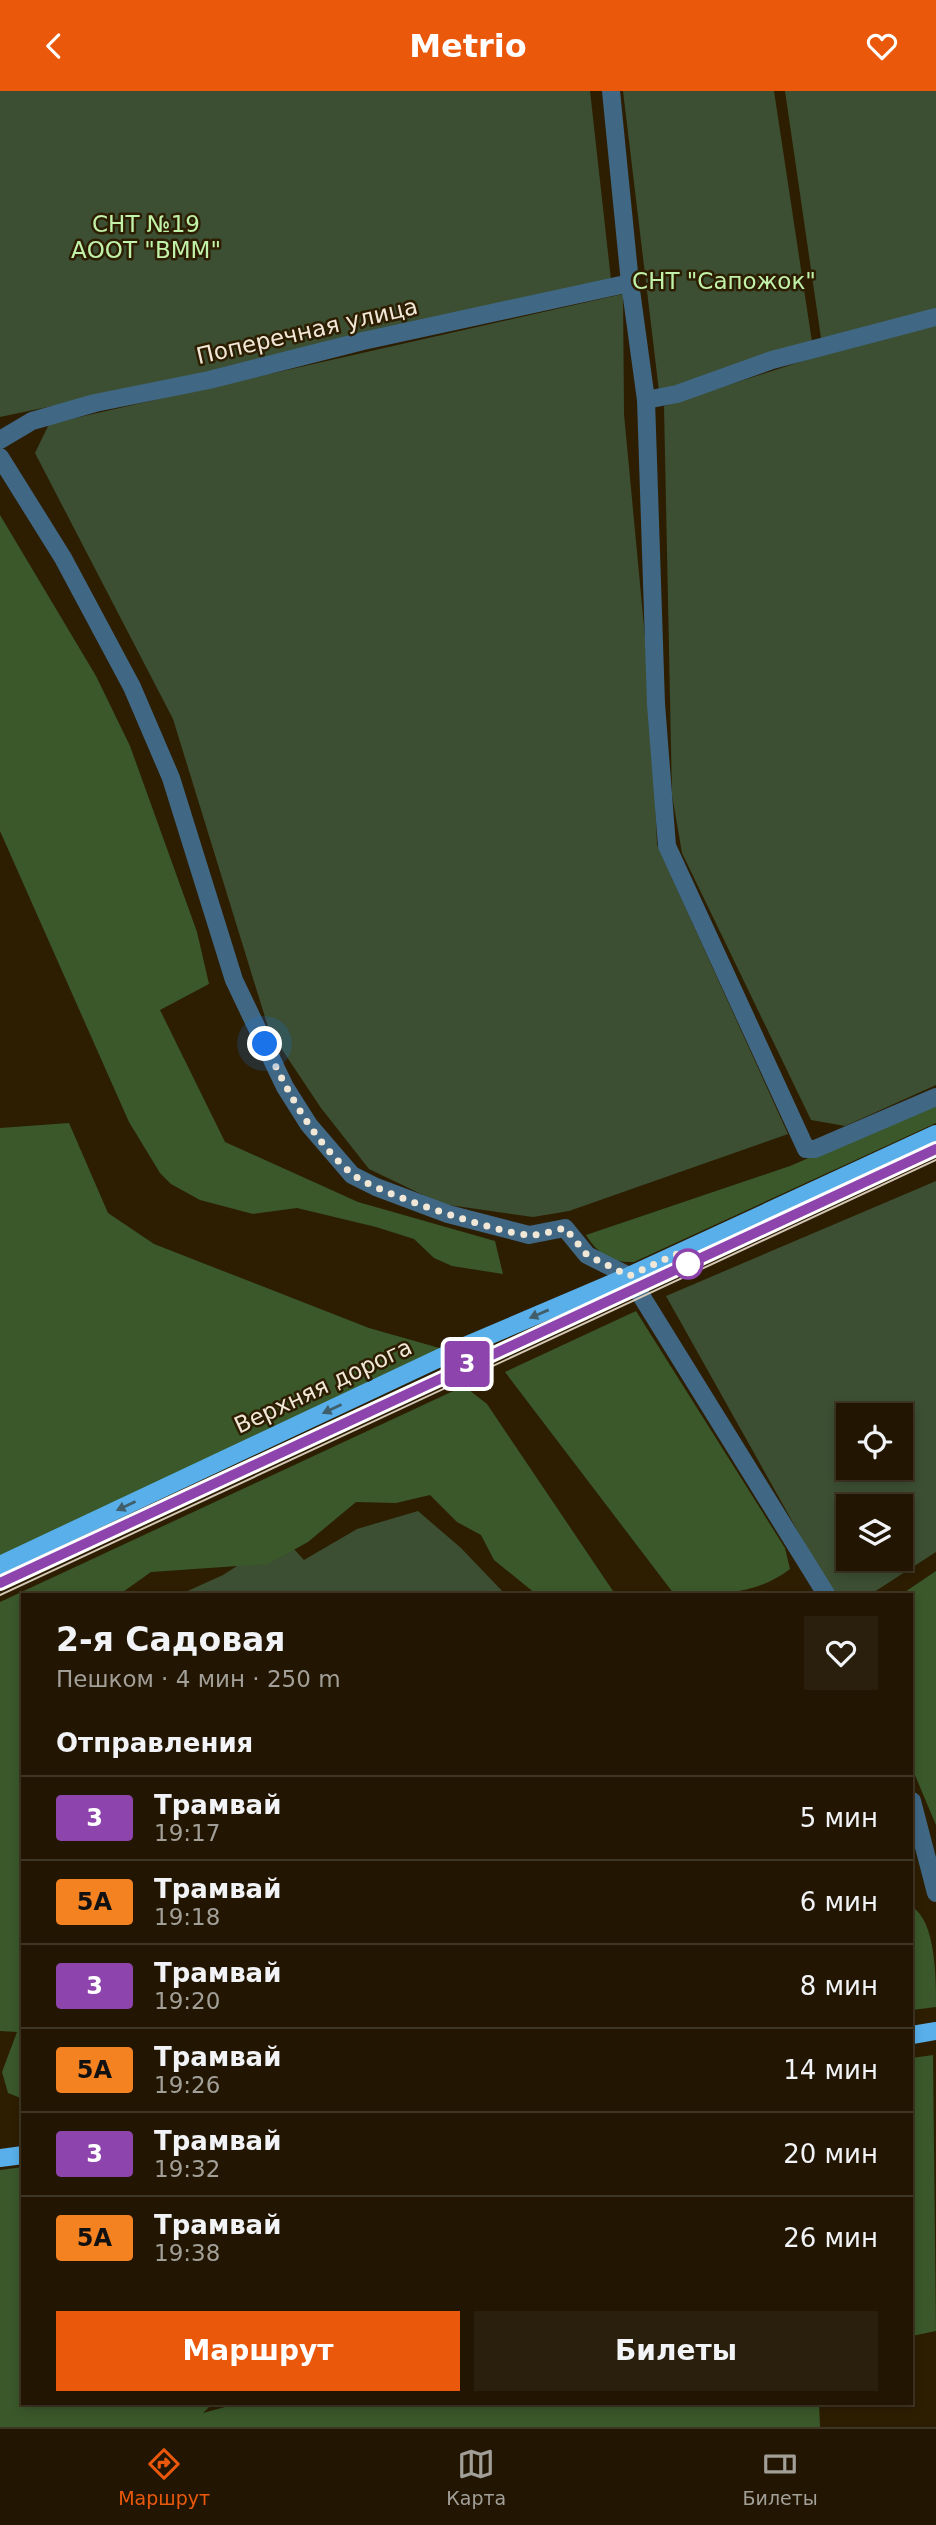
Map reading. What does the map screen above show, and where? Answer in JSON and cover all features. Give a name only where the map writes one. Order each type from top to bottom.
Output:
[{"type":"main road","name":"Верхняя дорога","points":[[0,1565],[467,1345],[629,1276],[936,1134]]},
{"type":"main road","points":[[913,2035],[936,2031]]},
{"type":"main road","points":[[0,2158],[21,2155]]},
{"type":"street","points":[[611,91],[630,283],[646,400],[656,704],[667,846],[806,1149],[815,1149],[936,1097]]},
{"type":"street","name":"Поперечная улица","points":[[0,440],[32,421],[96,403],[209,380],[363,341],[630,283]]},
{"type":"street","points":[[646,400],[677,394],[772,360],[936,317]]},
{"type":"street","points":[[0,457],[63,558],[132,687],[172,778],[234,980],[285,1087],[309,1125],[352,1175],[376,1188],[447,1214],[529,1235],[565,1228],[587,1255],[629,1276],[825,1593]]},
{"type":"street","points":[[913,1805],[936,1893]]},
{"type":"green space","name":"СНТ №19 АООТ \"ВММ\"","points":[[0,91],[590,91],[611,280],[200,375],[0,417]]},
{"type":"green space","name":"СНТ \"Сапожок\"","points":[[623,91],[774,91],[812,342],[659,391]]},
{"type":"green space","points":[[785,91],[936,91],[936,310],[821,338]]},
{"type":"green space","points":[[623,294],[624,414],[651,701],[657,845],[788,1134],[569,1211],[533,1217],[442,1204],[369,1169],[321,1108],[269,1030],[173,719],[35,453],[49,424]]},
{"type":"green space","points":[[936,326],[936,1085],[845,1126],[811,1120],[682,853],[672,795],[664,406],[812,358]]},
{"type":"green space","points":[[0,515],[96,676],[130,746],[197,932],[209,984],[160,1010],[225,1142],[358,1202],[495,1241],[503,1274],[452,1266],[434,1258],[414,1239],[376,1227],[297,1208],[253,1214],[200,1200],[171,1184],[160,1173],[129,1122],[0,831]]},
{"type":"green space","points":[[936,1103],[936,1123],[634,1262],[619,1261],[606,1256],[586,1235],[790,1166]]},
{"type":"green space","points":[[69,1123],[108,1213],[154,1244],[369,1328],[450,1351],[0,1558],[0,1128]]},
{"type":"green space","points":[[936,1181],[936,1552],[913,1567],[913,1494],[836,1494],[836,1571],[907,1571],[873,1593],[832,1593],[666,1296]]},
{"type":"green space","points":[[636,1311],[785,1548],[790,1569],[763,1584],[735,1592],[673,1593],[505,1372]]},
{"type":"green space","points":[[464,1386],[487,1404],[614,1593],[535,1593],[494,1560],[481,1535],[457,1522],[430,1495],[396,1503],[356,1502],[308,1542],[268,1564],[151,1572],[121,1593],[21,1593],[21,2098],[8,2093],[2,2072],[17,2032],[0,2031],[0,1602]]},
{"type":"green space","points":[[418,1511],[461,1548],[504,1593],[183,1593],[223,1575],[283,1537],[304,1560],[357,1529]]},
{"type":"green space","points":[[936,1571],[936,1825],[913,1770],[913,1593],[903,1593]]},
{"type":"green space","points":[[913,1908],[920,1914],[930,1937],[935,1967],[936,2007],[913,2010]]},
{"type":"green space","points":[[933,2055],[936,2331],[913,2336],[913,2058]]},
{"type":"green space","points":[[21,2167],[21,2405],[211,2405],[203,2413],[233,2405],[819,2405],[820,2427],[0,2427],[0,2170]]},
{"type":"tram line","name":"3","points":[[0,1583],[635,1286],[936,1149]]},
{"type":"tram line","points":[[0,1595],[936,1160]]},
{"type":"tram line","points":[[0,1583],[698,1259]]},
{"type":"route","points":[[265,1044],[285,1087],[309,1125],[352,1175],[376,1188],[447,1214],[529,1235],[565,1228],[587,1255],[629,1276],[676,1254],[688,1264]]}]
